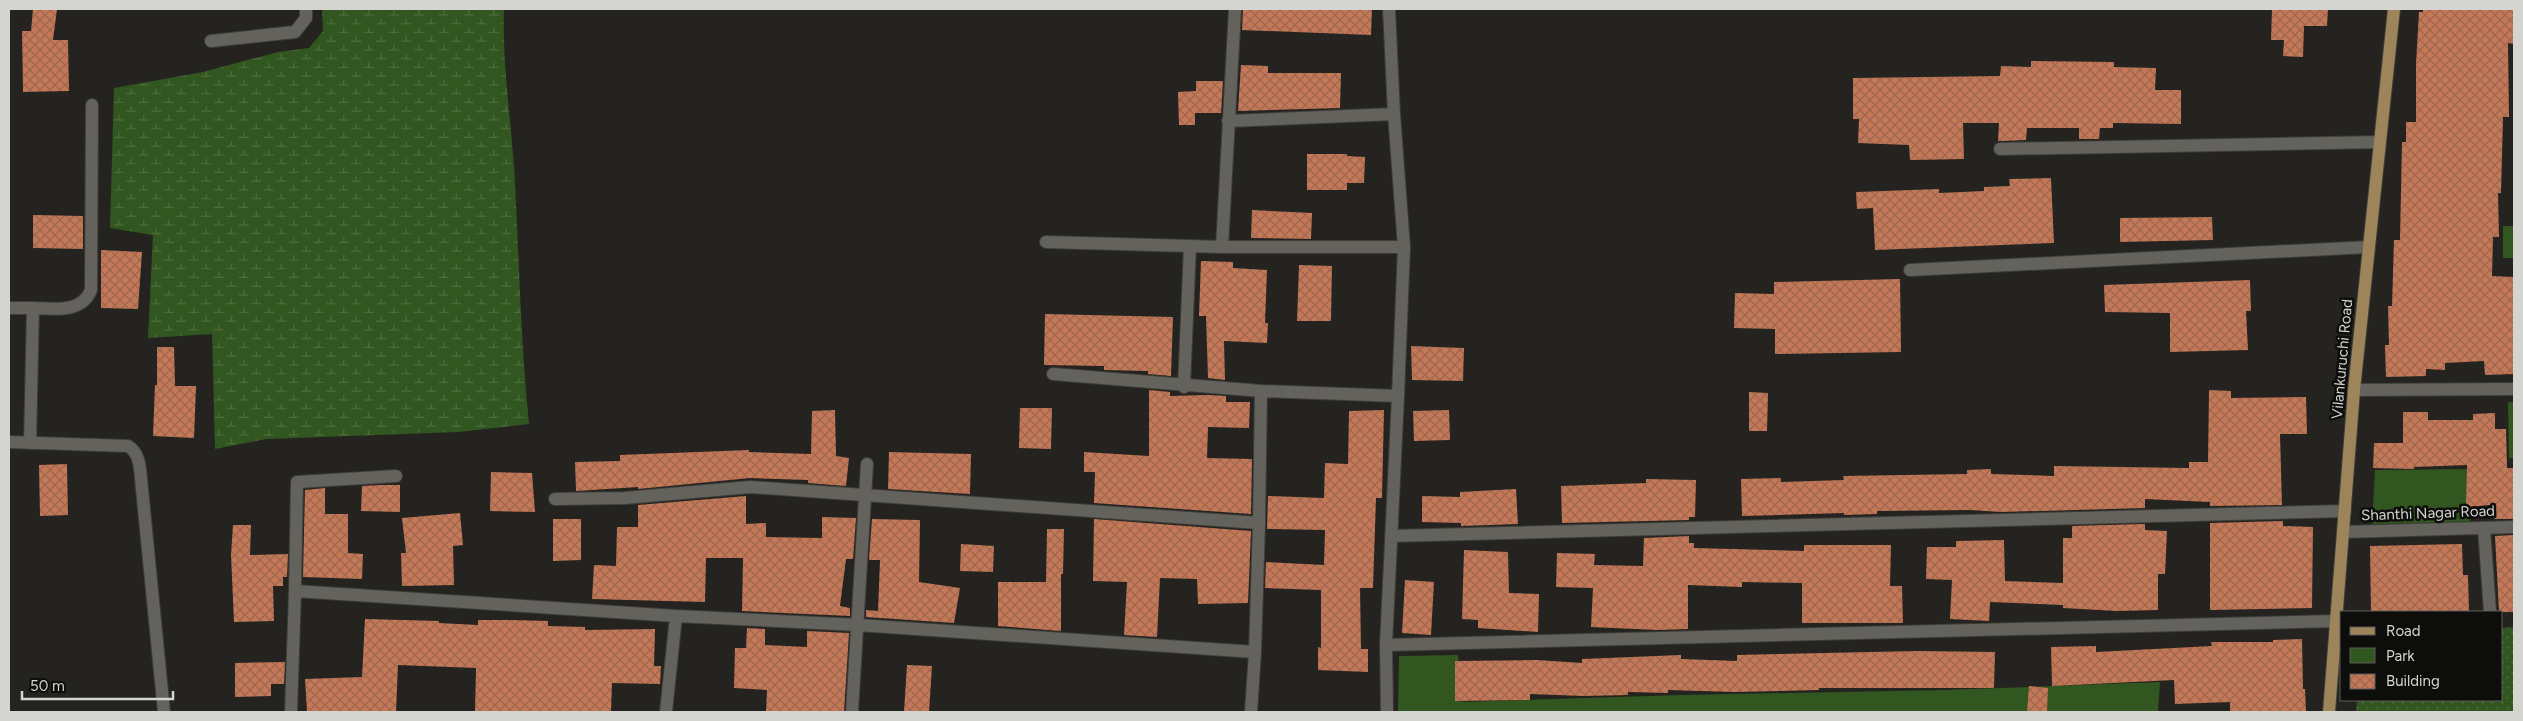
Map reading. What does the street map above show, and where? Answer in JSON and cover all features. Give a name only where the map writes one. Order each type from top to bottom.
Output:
[{"type":"main road","name":"Vilankuruchi Road","points":[[2328,712],[2354,390],[2394,9]]},
{"type":"street","points":[[211,41],[295,32],[306,18],[306,9]]},
{"type":"street","points":[[1222,247],[1235,9]]},
{"type":"street","points":[[1387,712],[1386,645],[1404,247],[1394,114],[1389,9]]},
{"type":"street","points":[[9,308],[76,306],[87,300],[91,290],[92,105]]},
{"type":"street","points":[[1228,121],[1394,114]]},
{"type":"street","points":[[2000,149],[2380,142]]},
{"type":"street","points":[[1046,242],[1222,247],[1404,247]]},
{"type":"street","points":[[1184,387],[1190,246]]},
{"type":"street","points":[[1910,270],[2369,247]]},
{"type":"street","points":[[30,443],[33,308]]},
{"type":"street","points":[[1053,374],[1184,387],[1398,396]]},
{"type":"street","points":[[2354,390],[2514,389]]},
{"type":"street","points":[[1251,712],[1255,652],[1261,391]]},
{"type":"street","points":[[9,442],[128,446],[134,449],[138,456],[164,712]]},
{"type":"street","points":[[852,712],[868,464]]},
{"type":"street","points":[[291,712],[297,482],[396,476]]},
{"type":"street","points":[[556,499],[625,498],[750,487],[1259,523]]},
{"type":"street","points":[[1390,536],[2345,511]]},
{"type":"street","name":"Shanthi Nagar Road","points":[[2344,532],[2514,527]]},
{"type":"street","points":[[2484,528],[2490,611]]},
{"type":"street","points":[[295,592],[676,616],[858,625],[1255,652]]},
{"type":"street","points":[[666,712],[676,616]]},
{"type":"street","points":[[1386,645],[2335,622]]},
{"type":"green space","points":[[322,9],[504,9],[504,53],[514,161],[522,334],[529,424],[458,432],[267,439],[215,449],[212,334],[148,338],[153,235],[110,228],[114,88],[203,72],[278,52],[309,48],[323,31]]},
{"type":"green space","points":[[2503,226],[2514,226],[2514,258],[2503,258]]},
{"type":"green space","points":[[2508,402],[2514,402],[2514,458],[2509,458]]},
{"type":"green space","points":[[2468,469],[2470,522],[2372,524],[2375,470]]},
{"type":"green space","points":[[2514,627],[2514,712],[2356,712],[2357,701],[2503,701],[2503,628]]},
{"type":"green space","points":[[1458,655],[1462,702],[1680,695],[1944,690],[2160,682],[2158,712],[1398,712],[1399,656]]},
{"type":"building","points":[[33,9],[57,9],[53,40],[68,40],[69,91],[23,92],[22,31],[31,31]]},
{"type":"building","points":[[1243,9],[1372,9],[1371,35],[1242,30]]},
{"type":"building","points":[[2272,9],[2328,9],[2327,26],[2304,26],[2303,57],[2283,56],[2284,40],[2271,40]]},
{"type":"building","points":[[2423,9],[2514,9],[2514,44],[2508,43],[2509,117],[2503,117],[2501,193],[2498,193],[2499,237],[2493,237],[2492,276],[2514,277],[2514,374],[2485,375],[2484,361],[2445,363],[2445,370],[2426,369],[2426,376],[2386,377],[2385,345],[2389,345],[2388,306],[2392,306],[2394,240],[2400,240],[2402,142],[2406,142],[2406,122],[2416,122],[2416,64],[2419,12],[2423,12]]},
{"type":"building","points":[[2031,61],[2114,62],[2114,67],[2156,68],[2155,90],[2181,90],[2181,124],[2113,123],[2113,128],[2100,128],[2099,139],[2079,139],[2079,128],[2027,128],[2026,140],[1998,141],[1999,123],[1963,123],[1964,159],[1910,160],[1909,145],[1858,143],[1859,119],[1853,119],[1853,78],[2000,76],[2001,66],[2031,67]]},
{"type":"building","points":[[1241,65],[1268,66],[1268,73],[1341,73],[1340,108],[1238,111]]},
{"type":"building","points":[[1196,81],[1223,81],[1221,113],[1195,113],[1195,125],[1179,125],[1178,92],[1196,91]]},
{"type":"building","points":[[1307,154],[1347,154],[1347,156],[1365,157],[1364,183],[1347,183],[1347,190],[1307,190]]},
{"type":"building","points":[[2051,178],[2054,243],[1875,250],[1873,208],[1857,209],[1856,192],[1939,189],[1939,193],[1984,191],[1984,187],[2010,186],[2009,179]]},
{"type":"building","points":[[1252,210],[1312,213],[1311,239],[1251,238]]},
{"type":"building","points":[[33,215],[83,216],[83,249],[33,248]]},
{"type":"building","points":[[2212,217],[2213,240],[2120,242],[2120,218]]},
{"type":"building","points":[[101,250],[142,252],[138,309],[101,308]]},
{"type":"building","points":[[1201,261],[1233,262],[1233,268],[1267,270],[1265,323],[1268,323],[1267,343],[1224,341],[1225,380],[1208,378],[1206,316],[1199,316]]},
{"type":"building","points":[[1299,265],[1332,266],[1331,321],[1297,321]]},
{"type":"building","points":[[1900,279],[1901,352],[1775,354],[1775,329],[1734,328],[1735,293],[1774,294],[1774,282]]},
{"type":"building","points":[[2250,280],[2251,311],[2246,311],[2248,350],[2170,352],[2170,313],[2105,312],[2104,285]]},
{"type":"building","points":[[1045,314],[1173,317],[1171,376],[1148,374],[1148,371],[1104,370],[1104,366],[1044,365]]},
{"type":"building","points":[[1411,346],[1464,348],[1463,381],[1412,380]]},
{"type":"building","points":[[157,347],[174,347],[175,386],[196,386],[194,438],[153,436],[155,385],[157,385]]},
{"type":"building","points":[[1149,390],[1170,392],[1170,396],[1226,396],[1226,402],[1250,402],[1249,428],[1208,427],[1207,458],[1252,459],[1251,514],[1094,503],[1095,472],[1084,472],[1084,452],[1149,456]]},
{"type":"building","points":[[2209,390],[2231,391],[2231,398],[2306,397],[2307,434],[2280,434],[2282,505],[2210,506],[2210,502],[2145,499],[2145,508],[2001,512],[1970,510],[1877,511],[1877,514],[1742,516],[1741,479],[1781,478],[1781,482],[1844,480],[1843,476],[1967,474],[1967,470],[1991,469],[1991,474],[2054,476],[2054,466],[2189,468],[2189,462],[2208,462]]},
{"type":"building","points":[[1749,392],[1768,393],[1767,431],[1749,431]]},
{"type":"building","points":[[1020,408],[1052,408],[1051,449],[1019,448]]},
{"type":"building","points":[[835,410],[836,456],[849,458],[846,486],[808,483],[808,480],[750,478],[638,489],[638,487],[576,491],[575,462],[620,461],[620,455],[749,450],[749,452],[811,454],[812,411]]},
{"type":"building","points":[[1384,410],[1382,498],[1376,498],[1373,588],[1360,588],[1361,649],[1368,649],[1368,672],[1318,670],[1318,647],[1321,648],[1321,590],[1265,588],[1266,562],[1324,565],[1325,530],[1267,529],[1268,496],[1324,498],[1325,463],[1348,464],[1349,411]]},
{"type":"building","points":[[1449,410],[1450,440],[1414,441],[1413,411]]},
{"type":"building","points":[[2403,412],[2428,412],[2428,420],[2473,420],[2473,414],[2495,413],[2495,429],[2506,429],[2507,468],[2514,468],[2514,519],[2494,519],[2490,505],[2466,507],[2467,465],[2414,467],[2414,469],[2373,468],[2374,443],[2403,443]]},
{"type":"building","points":[[889,452],[971,454],[970,494],[888,489]]},
{"type":"building","points":[[67,464],[68,515],[40,516],[39,465]]},
{"type":"building","points":[[491,472],[532,473],[535,512],[490,511]]},
{"type":"building","points":[[1646,479],[1696,480],[1695,517],[1689,517],[1689,520],[1562,523],[1561,486],[1646,483]]},
{"type":"building","points":[[400,485],[400,512],[361,511],[362,486]]},
{"type":"building","points":[[325,488],[325,514],[348,514],[348,553],[363,554],[362,579],[303,577],[305,490]]},
{"type":"building","points":[[1516,489],[1518,524],[1461,526],[1461,523],[1422,522],[1422,496],[1460,497],[1460,492]]},
{"type":"building","points":[[746,496],[746,524],[766,523],[766,537],[822,538],[822,517],[856,518],[853,559],[846,559],[840,606],[850,608],[850,616],[742,611],[743,558],[706,558],[705,602],[592,599],[594,565],[616,566],[617,527],[638,527],[638,505]]},
{"type":"building","points":[[460,513],[463,545],[453,546],[454,585],[402,586],[401,553],[406,553],[402,518]]},
{"type":"building","points":[[553,519],[581,519],[581,560],[553,561]]},
{"type":"building","points":[[872,519],[920,520],[919,582],[960,588],[954,623],[866,617],[866,610],[878,611],[880,560],[869,560]]},
{"type":"building","points":[[1094,519],[1251,531],[1248,603],[1198,604],[1197,579],[1160,578],[1157,637],[1124,635],[1127,582],[1093,581]]},
{"type":"building","points":[[2283,521],[2283,526],[2313,527],[2312,608],[2210,610],[2210,523]]},
{"type":"building","points":[[2145,524],[2145,530],[2167,531],[2165,574],[2158,574],[2158,610],[2117,611],[2063,608],[2063,605],[1990,602],[1989,621],[1950,619],[1952,580],[1926,579],[1927,547],[1956,547],[1956,541],[2004,540],[2005,581],[2063,583],[2063,538],[2072,538],[2072,526]]},
{"type":"building","points":[[233,525],[251,525],[250,555],[288,554],[287,577],[283,577],[283,586],[273,586],[274,621],[234,622],[231,555]]},
{"type":"building","points":[[1047,529],[1064,529],[1063,574],[1061,574],[1061,631],[998,626],[998,582],[1046,582]]},
{"type":"building","points":[[2514,535],[2514,612],[2499,611],[2495,536]]},
{"type":"building","points":[[1689,536],[1689,543],[1694,543],[1694,548],[1804,551],[1804,545],[1891,545],[1890,586],[1902,586],[1903,623],[1802,623],[1802,583],[1742,582],[1742,587],[1688,585],[1688,629],[1658,630],[1591,627],[1593,588],[1556,587],[1557,553],[1595,554],[1594,565],[1643,566],[1644,538]]},
{"type":"building","points":[[961,544],[994,546],[993,572],[960,571]]},
{"type":"building","points":[[2462,544],[2463,575],[2468,575],[2469,611],[2371,611],[2370,546]]},
{"type":"building","points":[[1464,550],[1508,552],[1509,593],[1539,594],[1538,632],[1478,628],[1478,620],[1462,619]]},
{"type":"building","points":[[1405,580],[1434,582],[1431,635],[1402,633]]},
{"type":"building","points":[[365,619],[439,621],[439,623],[478,625],[478,620],[548,621],[548,626],[585,627],[585,630],[655,629],[654,666],[661,666],[660,684],[612,683],[611,712],[475,712],[476,668],[398,665],[396,712],[307,712],[305,679],[362,677]]},
{"type":"building","points":[[747,628],[765,629],[765,645],[807,647],[807,631],[849,633],[844,712],[766,712],[767,690],[734,688],[735,648],[746,648]]},
{"type":"building","points":[[2302,639],[2303,689],[2305,689],[2306,712],[2230,712],[2230,702],[2175,704],[2174,680],[2052,686],[2051,647],[2096,646],[2096,652],[2212,646],[2211,642],[2273,642],[2273,640]]},
{"type":"building","points":[[1918,651],[1995,652],[1994,688],[1819,688],[1819,690],[1734,692],[1668,690],[1668,693],[1628,692],[1628,695],[1530,694],[1530,700],[1455,701],[1455,661],[1537,660],[1582,663],[1582,659],[1681,655],[1681,659],[1737,661],[1737,655]]},
{"type":"building","points":[[285,662],[284,684],[271,684],[271,696],[235,697],[235,663]]},
{"type":"building","points":[[907,665],[932,666],[929,712],[904,712]]},
{"type":"building","points":[[2029,686],[2048,688],[2047,712],[2027,712]]}]
